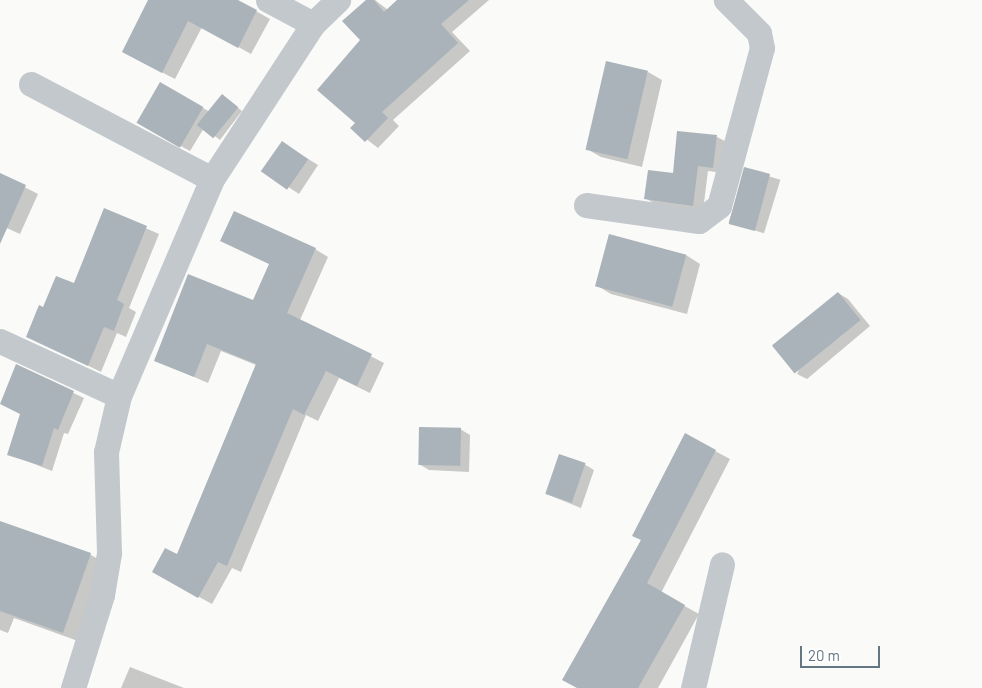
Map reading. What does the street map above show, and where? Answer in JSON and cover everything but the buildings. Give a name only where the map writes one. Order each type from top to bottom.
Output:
[{"type":"street","points":[[268,0],[312,24]]},
{"type":"street","points":[[73,688],[102,595],[110,553],[106,452],[119,396],[212,180],[312,24],[338,0]]},
{"type":"street","points":[[586,205],[699,221],[719,206],[762,48],[759,33],[726,0]]},
{"type":"street","points":[[31,84],[212,180]]},
{"type":"street","points":[[0,341],[119,396]]},
{"type":"street","points":[[693,688],[722,564]]},
{"type":"street","points":[[701,656],[711,688]]}]
